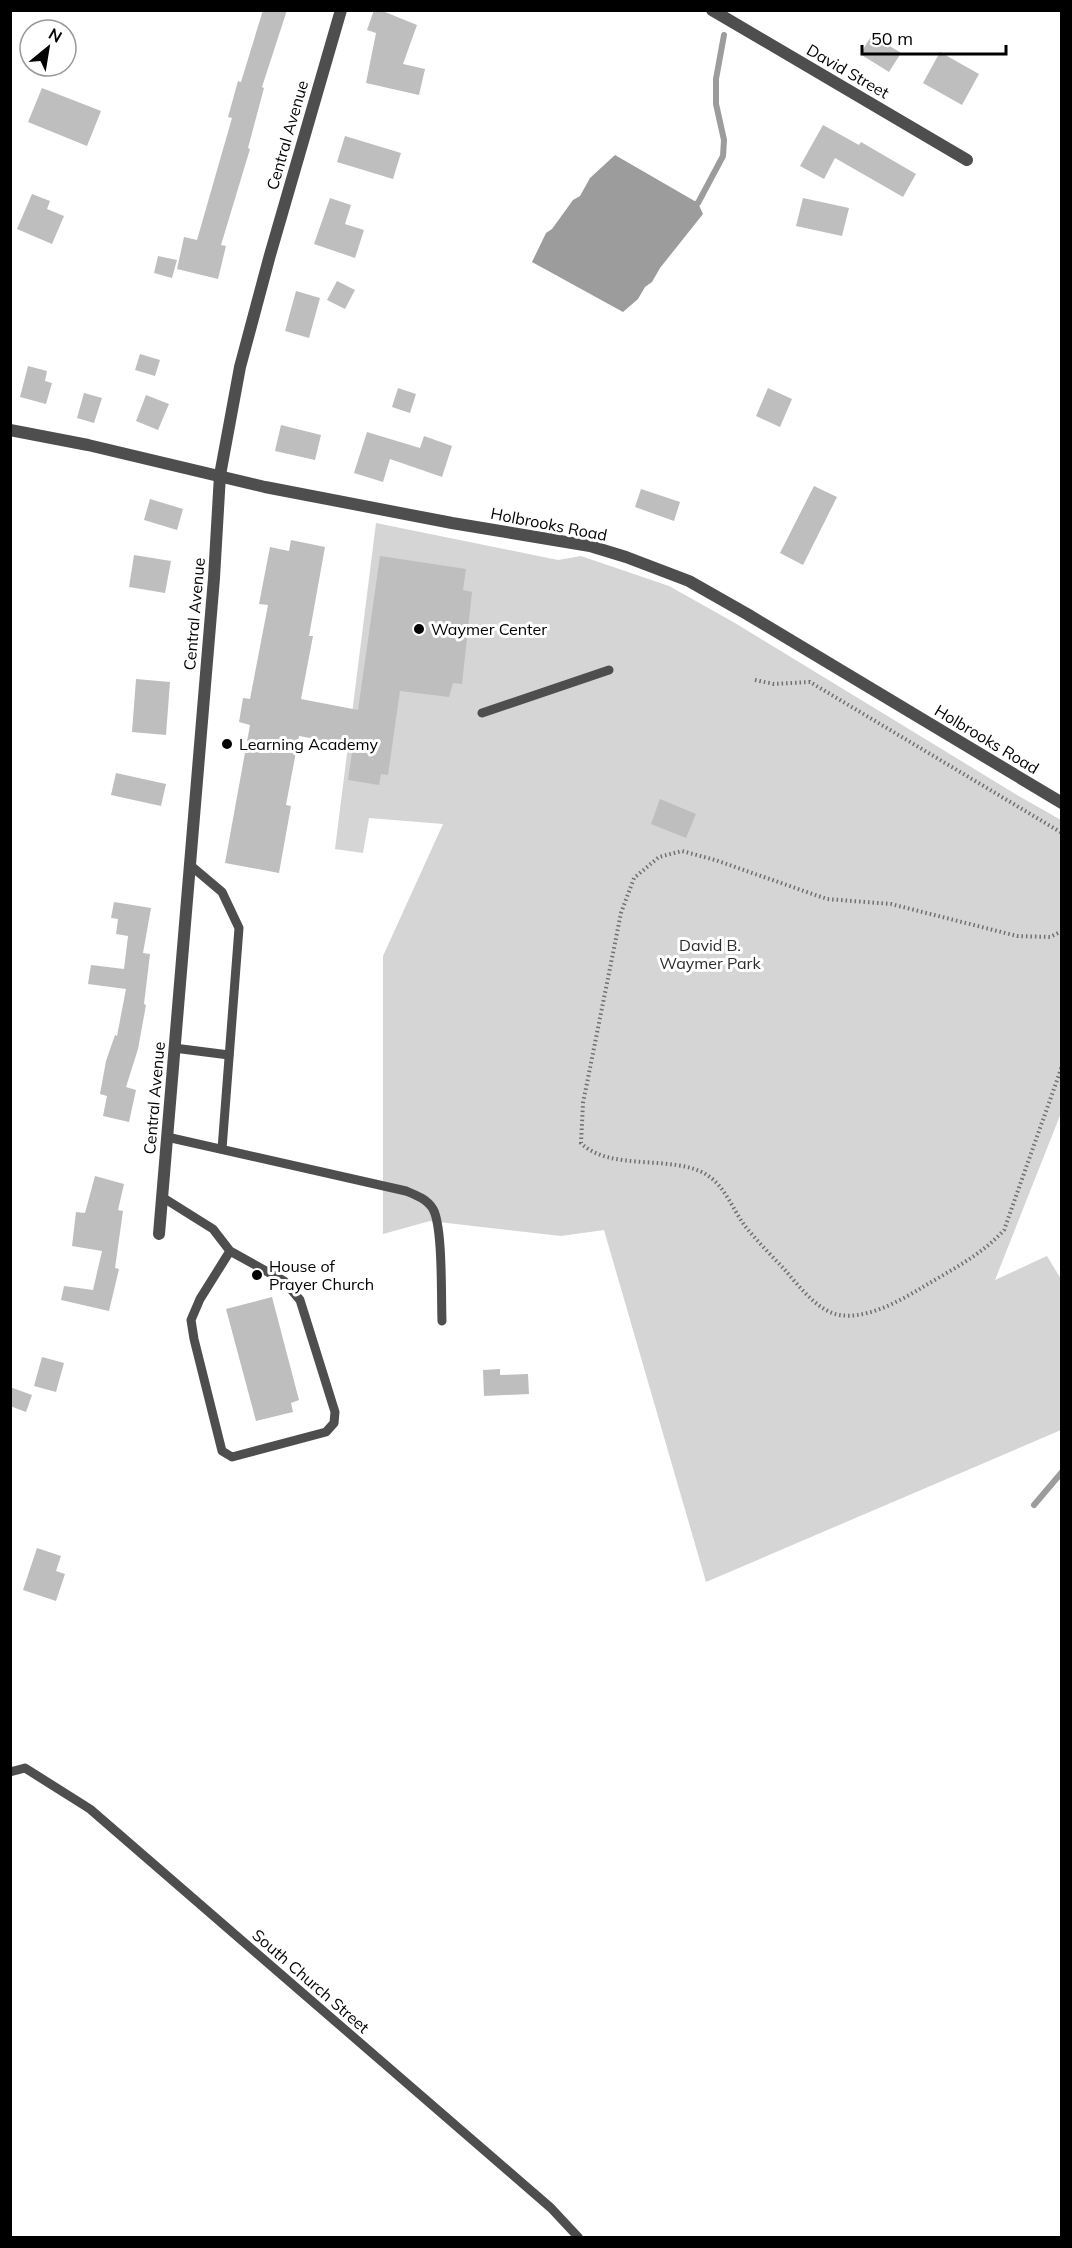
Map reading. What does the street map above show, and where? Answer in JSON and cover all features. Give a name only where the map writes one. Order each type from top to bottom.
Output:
[{"type":"street","name":"Central Avenue","points":[[159,1234],[214,578],[220,475],[243,356],[341,10]]},
{"type":"street","name":"David Street","points":[[712,10],[967,160]]},
{"type":"street","name":"Holbrooks Road","points":[[10,430],[265,486],[452,523],[590,546],[667,571],[747,614],[1062,803]]},
{"type":"lane","points":[[482,713],[609,670]]},
{"type":"lane","points":[[190,866],[222,892],[239,928],[222,1149]]},
{"type":"lane","points":[[174,1048],[229,1055]]},
{"type":"lane","points":[[167,1137],[406,1191],[421,1197],[433,1209],[438,1233],[442,1321]]},
{"type":"lane","points":[[162,1197],[213,1228],[230,1251],[284,1281],[300,1300],[335,1412],[334,1423],[326,1432],[232,1457],[222,1451],[191,1320],[200,1299],[230,1251]]},
{"type":"lane","name":"South Church Street","points":[[10,1772],[25,1768],[90,1809],[551,2208],[579,2238]]},
{"type":"path","points":[[755,680],[774,684],[810,682],[1062,833]]},
{"type":"path","points":[[1062,931],[1050,937],[1017,936],[891,904],[827,899],[715,860],[682,851],[659,858],[634,878],[621,913],[583,1103],[580,1143],[588,1151],[603,1156],[690,1168],[708,1175],[726,1195],[745,1226],[808,1296],[833,1313],[857,1315],[895,1304],[991,1245],[1004,1230],[1062,1066]]},
{"type":"green space","name":"David B. Waymer Park","points":[[376,523],[558,560],[581,556],[669,586],[735,623],[1061,820],[1061,1113],[995,1280],[1047,1256],[1061,1279],[1061,1430],[706,1582],[604,1230],[561,1236],[430,1221],[383,1234],[383,956],[443,824],[369,818],[363,853],[335,849]]},
{"type":"shaded area","points":[[615,155],[698,203],[703,214],[660,268],[652,282],[623,312],[532,262],[546,233],[552,229],[573,200],[580,196],[590,178]]},
{"type":"building","points":[[263,10],[287,10],[262,87],[264,88],[248,148],[250,149],[221,245],[226,246],[218,279],[177,269],[184,237],[197,240],[232,118],[228,117],[238,81],[241,82]]},
{"type":"building","points":[[374,10],[380,10],[417,25],[403,64],[425,69],[419,95],[366,83],[376,33],[367,30]]},
{"type":"building","points":[[872,35],[901,53],[889,72],[860,54]]},
{"type":"building","points":[[940,52],[979,74],[962,105],[923,83]]},
{"type":"building","points":[[42,88],[101,111],[87,146],[28,122]]},
{"type":"building","points":[[823,125],[859,145],[861,142],[916,174],[903,197],[835,158],[824,179],[800,166]]},
{"type":"building","points":[[345,136],[401,153],[393,179],[337,162]]},
{"type":"building","points":[[32,194],[50,201],[47,209],[64,216],[52,244],[17,229]]},
{"type":"building","points":[[330,198],[351,205],[345,224],[364,230],[355,258],[314,244]]},
{"type":"building","points":[[803,198],[849,208],[842,236],[796,226]]},
{"type":"building","points":[[158,256],[177,260],[172,278],[154,273]]},
{"type":"building","points":[[337,281],[355,290],[345,309],[327,300]]},
{"type":"building","points":[[296,291],[320,298],[309,338],[285,331]]},
{"type":"building","points":[[140,354],[160,360],[155,376],[135,370]]},
{"type":"building","points":[[28,366],[47,371],[45,381],[52,383],[46,404],[20,397]]},
{"type":"building","points":[[398,388],[416,394],[410,413],[392,407]]},
{"type":"building","points":[[768,388],[792,399],[780,427],[756,416]]},
{"type":"building","points":[[84,393],[102,398],[94,423],[77,418]]},
{"type":"building","points":[[146,395],[169,404],[158,430],[136,421]]},
{"type":"building","points":[[281,425],[321,435],[315,460],[275,451]]},
{"type":"building","points":[[367,432],[420,448],[424,436],[452,446],[442,477],[390,459],[383,482],[354,473]]},
{"type":"building","points":[[814,486],[837,497],[803,565],[780,553]]},
{"type":"building","points":[[641,489],[680,502],[674,521],[635,507]]},
{"type":"building","points":[[150,499],[183,509],[177,530],[144,520]]},
{"type":"building","points":[[291,540],[325,547],[309,636],[313,636],[301,699],[358,710],[380,556],[466,569],[463,590],[472,592],[462,684],[453,683],[449,697],[400,691],[388,775],[381,774],[379,785],[348,780],[353,746],[299,736],[286,805],[291,806],[279,873],[225,863],[250,725],[239,722],[243,698],[250,699],[268,605],[259,604],[270,547],[289,551]]},
{"type":"building","points":[[134,555],[171,561],[165,593],[129,587]]},
{"type":"building","points":[[136,679],[170,682],[166,735],[132,732]]},
{"type":"building","points":[[116,773],[166,784],[161,806],[111,795]]},
{"type":"building","points":[[660,799],[696,814],[686,838],[651,824]]},
{"type":"building","points":[[114,902],[151,908],[143,953],[150,954],[144,1004],[146,1005],[138,1049],[126,1087],[136,1090],[129,1122],[103,1116],[107,1096],[100,1094],[106,1061],[115,1035],[117,1036],[126,989],[88,984],[91,965],[124,969],[128,936],[116,934],[118,919],[111,918]]},
{"type":"building","points":[[95,1176],[124,1184],[118,1210],[123,1211],[115,1268],[119,1269],[109,1311],[61,1300],[64,1286],[93,1290],[102,1251],[72,1246],[76,1212],[85,1213]]},
{"type":"building","points":[[272,1297],[299,1400],[291,1403],[293,1412],[256,1421],[226,1309]]},
{"type":"building","points":[[42,1357],[64,1363],[56,1392],[34,1386]]},
{"type":"building","points":[[500,1369],[500,1375],[528,1374],[529,1394],[484,1396],[483,1370]]},
{"type":"building","points":[[10,1387],[32,1395],[26,1412],[10,1406]]},
{"type":"building","points":[[37,1548],[61,1556],[56,1571],[65,1574],[56,1601],[23,1590]]},
{"type":"waterway","points":[[692,205],[698,203],[723,156],[724,140],[716,104],[716,79],[724,35]]},
{"type":"waterway","points":[[1034,1505],[1062,1472]]},
{"type":"place","name":"Waymer Center","points":[[419,629]]},
{"type":"place","name":"Learning Academy","points":[[227,744]]},
{"type":"place","name":"House of Prayer Church","points":[[257,1275]]}]
